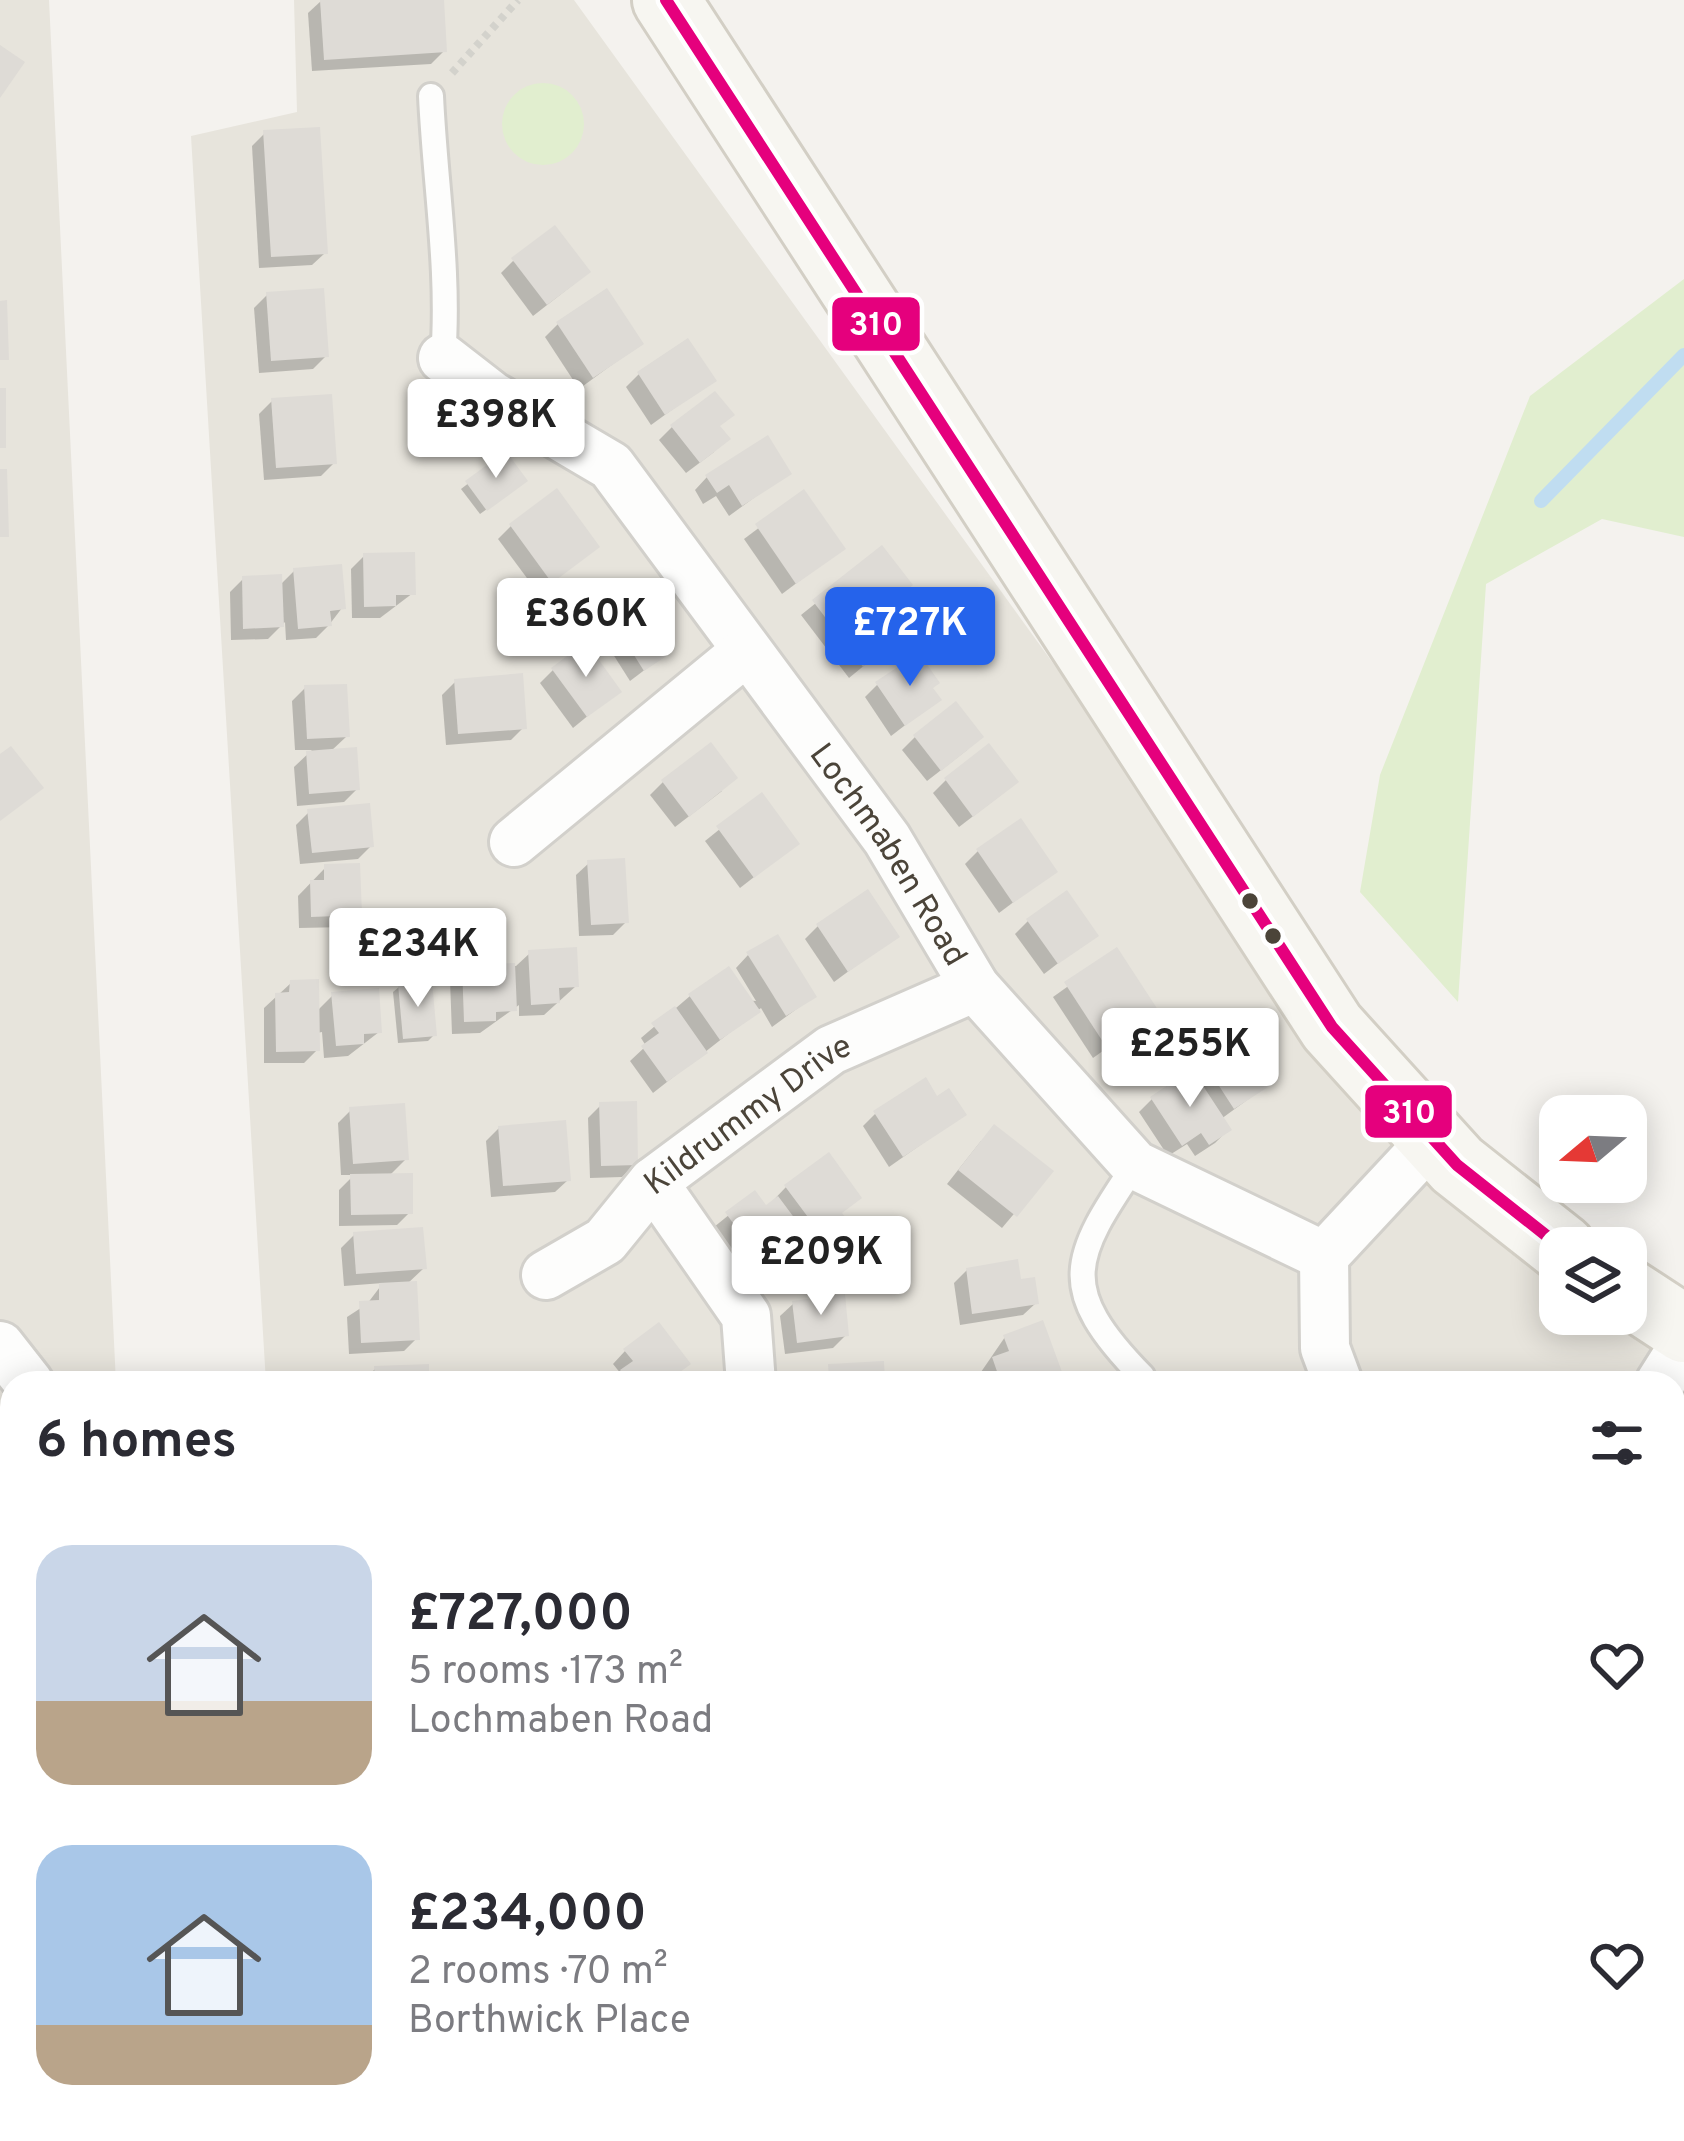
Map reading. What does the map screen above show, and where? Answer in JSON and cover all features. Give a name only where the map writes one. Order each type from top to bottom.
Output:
[{"type":"main road","points":[[666,0],[1332,1027],[1457,1165],[1539,1230]]},
{"type":"main road","points":[[1647,1305],[1684,1329]]},
{"type":"street","name":"Lochmaben Road","points":[[443,358],[493,396],[610,466],[886,839],[975,987],[1136,1165],[1324,1256]]},
{"type":"street","points":[[514,842],[745,652]]},
{"type":"street","name":"Kildrummy Drive","points":[[546,1275],[605,1241],[652,1182],[831,1050],[975,987]]},
{"type":"street","points":[[1334,1371],[1325,1348],[1324,1256],[1433,1139]]},
{"type":"street","points":[[652,1182],[746,1316],[750,1371]]},
{"type":"street","points":[[1668,1371],[1684,1345]]},
{"type":"street","points":[[0,1346],[20,1371]]},
{"type":"lane","points":[[430,96],[437,212],[449,291],[443,358]]},
{"type":"lane","points":[[1136,1165],[1080,1256],[1086,1298],[1102,1335],[1137,1371]]},
{"type":"path","points":[[430,96],[518,0]]},
{"type":"shaded area","points":[[0,0],[49,0],[115,1371],[0,1371]]},
{"type":"shaded area","points":[[294,0],[574,0],[1370,1102],[1539,1253],[1539,1335],[1647,1335],[1647,1330],[1684,1354],[1684,1371],[265,1371],[191,136],[297,112]]},
{"type":"green space","points":[[543,83],[572,95],[584,124],[572,153],[543,165],[514,153],[502,124],[514,95]]},
{"type":"green space","points":[[1684,279],[1684,537],[1602,519],[1486,584],[1458,1002],[1360,892],[1380,775],[1530,396]]},
{"type":"building","points":[[320,0],[444,0],[447,52],[324,60]]},
{"type":"building","points":[[0,45],[25,62],[0,98]]},
{"type":"building","points":[[320,127],[328,254],[271,257],[263,130]]},
{"type":"building","points":[[555,225],[591,272],[547,305],[511,258]]},
{"type":"building","points":[[324,288],[329,357],[271,361],[266,292]]},
{"type":"building","points":[[607,288],[644,344],[593,378],[556,322]]},
{"type":"building","points":[[7,300],[9,360],[0,360],[0,301]]},
{"type":"building","points":[[688,338],[717,381],[665,415],[637,372]]},
{"type":"building","points":[[0,388],[6,388],[6,448],[0,448]]},
{"type":"building","points":[[715,391],[735,415],[720,426],[731,439],[700,463],[670,425]]},
{"type":"building","points":[[332,394],[337,464],[276,468],[271,398]]},
{"type":"building","points":[[768,435],[792,474],[742,506],[729,485],[717,493],[705,475]]},
{"type":"building","points":[[506,451],[528,481],[487,511],[465,481]]},
{"type":"building","points":[[0,469],[7,469],[9,537],[0,537]]},
{"type":"building","points":[[557,488],[600,547],[552,583],[509,524]]},
{"type":"building","points":[[804,489],[846,549],[796,584],[755,524]]},
{"type":"building","points":[[882,545],[913,585],[888,605],[909,632],[863,667],[812,600]]},
{"type":"building","points":[[415,552],[416,595],[396,595],[396,606],[364,607],[363,553]]},
{"type":"building","points":[[342,564],[346,609],[330,611],[332,626],[298,629],[293,568]]},
{"type":"building","points":[[282,574],[284,627],[243,629],[242,576]]},
{"type":"building","points":[[641,608],[671,653],[644,671],[615,625]]},
{"type":"building","points":[[586,642],[622,692],[587,717],[551,668]]},
{"type":"building","points":[[919,653],[940,683],[933,688],[942,700],[905,726],[875,682]]},
{"type":"building","points":[[523,673],[527,729],[458,734],[454,679]]},
{"type":"building","points":[[347,684],[350,737],[307,739],[304,685]]},
{"type":"building","points":[[956,701],[984,737],[941,771],[913,735]]},
{"type":"building","points":[[711,742],[738,778],[689,817],[661,780]]},
{"type":"building","points":[[989,743],[1019,782],[973,817],[944,778]]},
{"type":"building","points":[[11,746],[44,788],[0,821],[0,754]]},
{"type":"building","points":[[357,747],[360,790],[309,794],[306,751]]},
{"type":"building","points":[[762,792],[800,844],[754,878],[716,826]]},
{"type":"building","points":[[370,803],[374,847],[312,853],[307,809]]},
{"type":"building","points":[[1021,818],[1058,872],[1013,903],[976,849]]},
{"type":"building","points":[[625,858],[629,923],[591,925],[587,860]]},
{"type":"building","points":[[360,863],[362,915],[311,917],[310,880],[324,880],[324,864]]},
{"type":"building","points":[[868,889],[900,937],[848,972],[816,924]]},
{"type":"building","points":[[1067,890],[1099,936],[1058,964],[1026,919]]},
{"type":"building","points":[[778,934],[817,997],[786,1016],[746,952]]},
{"type":"building","points":[[577,947],[579,987],[559,988],[560,1003],[531,1005],[528,950]]},
{"type":"building","points":[[1117,947],[1160,1013],[1107,1048],[1064,982]]},
{"type":"building","points":[[515,963],[517,1011],[496,1012],[496,1021],[464,1022],[462,965]]},
{"type":"building","points":[[729,966],[761,1012],[720,1040],[688,994]]},
{"type":"building","points":[[319,979],[320,1051],[276,1052],[275,993],[289,992],[290,980]]},
{"type":"building","points":[[432,981],[437,1036],[403,1039],[398,984]]},
{"type":"building","points":[[379,988],[382,1033],[364,1034],[364,1044],[336,1046],[331,992]]},
{"type":"building","points":[[675,1006],[708,1053],[667,1082],[641,1046],[659,1033],[651,1023]]},
{"type":"building","points":[[1241,1025],[1276,1082],[1234,1109],[1210,1072],[1228,1061],[1215,1042]]},
{"type":"building","points":[[1192,1069],[1232,1130],[1209,1145],[1201,1133],[1182,1146],[1150,1097]]},
{"type":"building","points":[[926,1077],[937,1096],[949,1088],[967,1115],[903,1157],[873,1111]]},
{"type":"building","points":[[637,1101],[638,1165],[601,1166],[599,1102]]},
{"type":"building","points":[[405,1103],[409,1160],[353,1164],[349,1107]]},
{"type":"building","points":[[566,1120],[571,1181],[503,1186],[498,1126]]},
{"type":"building","points":[[994,1124],[1054,1171],[1017,1217],[958,1170]]},
{"type":"building","points":[[829,1152],[862,1198],[842,1213],[852,1227],[828,1244],[784,1185]]},
{"type":"building","points":[[413,1173],[413,1214],[351,1215],[350,1174]]},
{"type":"building","points":[[755,1190],[766,1205],[778,1196],[813,1243],[770,1275],[725,1212]]},
{"type":"building","points":[[423,1227],[427,1269],[356,1274],[353,1232]]},
{"type":"building","points":[[1018,1259],[1021,1279],[1035,1277],[1039,1304],[972,1314],[966,1268]]},
{"type":"building","points":[[417,1281],[420,1340],[361,1343],[359,1301],[379,1300],[379,1283]]},
{"type":"building","points":[[845,1294],[849,1336],[797,1343],[792,1301]]},
{"type":"building","points":[[1043,1320],[1062,1371],[997,1371],[992,1357],[1009,1351],[1003,1335]]},
{"type":"building","points":[[659,1322],[691,1364],[681,1371],[621,1371],[633,1361],[623,1349]]},
{"type":"building","points":[[884,1361],[884,1371],[828,1371],[828,1364]]},
{"type":"building","points":[[429,1364],[429,1371],[374,1371],[374,1366]]},
{"type":"waterway","points":[[1541,501],[1684,355]]},
{"type":"transit line","name":"310","points":[[666,0],[1332,1027],[1457,1165],[1539,1230]]}]
